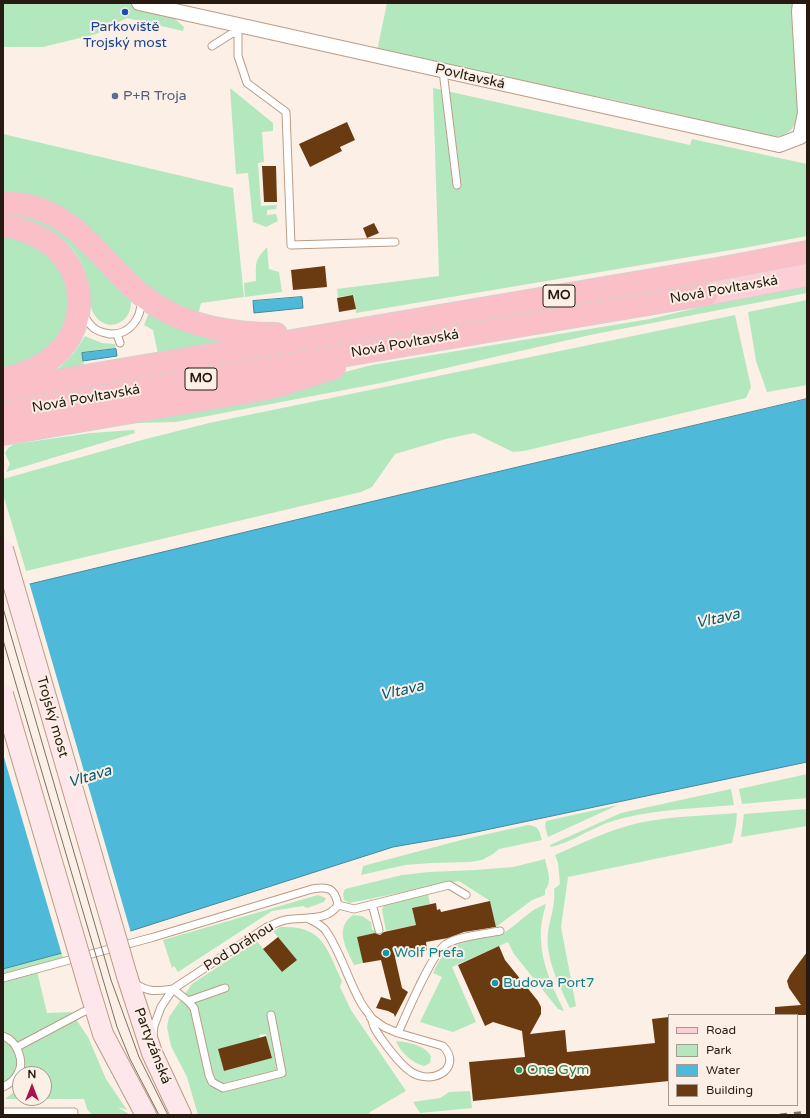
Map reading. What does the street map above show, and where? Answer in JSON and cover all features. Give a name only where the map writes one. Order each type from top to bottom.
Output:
[{"type":"highway","points":[[3,203],[33,207],[47,212],[72,227],[89,241],[141,293],[158,306],[189,321],[223,330],[260,334],[334,333]]},
{"type":"highway","points":[[3,226],[23,230],[38,236],[51,244],[71,267],[77,282],[79,296],[76,322],[65,343],[45,363],[32,371],[3,378]]},
{"type":"highway","name":"Nová Povltavská","points":[[3,413],[27,398],[334,333],[807,252]]},
{"type":"highway","name":"Nová Povltavská","points":[[3,390],[27,398],[400,345],[707,294]]},
{"type":"highway","points":[[3,434],[259,390],[300,379],[400,345]]},
{"type":"main road","name":"Nová Povltavská","points":[[707,294],[807,275]]},
{"type":"main road","name":"Trojský most","points":[[3,549],[128,978]]},
{"type":"main road","points":[[3,694],[94,1008],[103,1034],[146,1115]]},
{"type":"main road","name":"Partyzánská","points":[[128,978],[152,1053],[180,1115]]},
{"type":"street","name":"Povltavská","points":[[139,3],[238,29],[443,71],[779,145],[800,137],[805,113],[799,11],[800,3]]},
{"type":"lane","points":[[212,46],[238,29]]},
{"type":"lane","points":[[238,29],[238,56],[247,83],[286,112],[291,245],[395,242]]},
{"type":"lane","points":[[443,71],[457,185]]},
{"type":"lane","points":[[79,296],[82,312],[88,323],[96,330],[117,334],[128,330],[140,316],[142,307],[141,293]]},
{"type":"lane","points":[[117,334],[120,343]]},
{"type":"lane","points":[[3,978],[154,937],[320,887],[328,888],[333,891],[338,905],[354,909],[449,885],[466,895]]},
{"type":"lane","points":[[372,904],[379,930]]},
{"type":"lane","name":"Pod Dráhou","points":[[152,1053],[154,1026],[161,1007],[174,989],[267,927],[283,920],[309,919],[326,915],[335,910],[338,905]]},
{"type":"lane","points":[[309,919],[325,930],[359,999],[376,1029],[399,1060],[412,1073],[422,1077],[430,1078],[438,1076],[448,1068],[450,1061],[448,1050],[443,1046],[398,1033],[384,1027],[370,1017]]},
{"type":"lane","points":[[398,1033],[432,962],[446,944],[500,930]]},
{"type":"lane","name":"Pod Dráhou","points":[[128,978],[142,988],[152,991],[174,989]]},
{"type":"lane","points":[[188,1000],[225,988]]},
{"type":"lane","points":[[174,989],[188,1000],[194,1008],[209,1075],[212,1082],[223,1088],[282,1073],[271,1015]]},
{"type":"lane","points":[[17,1047],[83,1012],[94,1008]]},
{"type":"lane","points":[[3,1036],[7,1037],[17,1047],[20,1059],[18,1075],[10,1083],[3,1087]]},
{"type":"lane","points":[[3,1112],[74,1112]]},
{"type":"green space","points":[[3,3],[157,3],[184,27],[183,31],[127,18],[96,34],[43,47],[3,47]]},
{"type":"green space","points":[[387,3],[793,3],[798,110],[796,121],[792,129],[788,132],[773,137],[614,100],[377,51]]},
{"type":"green space","points":[[230,88],[273,123],[273,131],[262,132],[264,162],[258,163],[261,206],[277,205],[276,209],[267,210],[267,215],[276,214],[278,221],[266,227],[253,222],[248,173],[236,174]]},
{"type":"green space","points":[[433,88],[690,145],[692,139],[807,164],[807,236],[356,313],[354,295],[338,297],[337,289],[439,276]]},
{"type":"green space","points":[[3,134],[233,188],[244,297],[201,303],[198,315],[164,298],[148,286],[90,230],[3,194]]},
{"type":"green space","points":[[3,211],[35,216],[66,234],[130,296],[131,304],[126,317],[121,322],[108,325],[96,317],[90,305],[88,282],[84,267],[68,244],[45,228],[18,219],[3,216]]},
{"type":"green space","points":[[3,234],[40,244],[65,270],[71,316],[57,339],[30,360],[3,367]]},
{"type":"green space","points":[[267,247],[269,269],[279,272],[282,292],[245,297],[244,283],[256,281],[257,262]]},
{"type":"green space","points":[[807,284],[807,293],[590,335],[381,383],[176,422],[102,424],[333,375],[372,365],[650,319],[734,299]]},
{"type":"green space","points":[[807,300],[807,385],[767,392],[756,361],[748,312]]},
{"type":"green space","points":[[149,313],[224,342],[158,354],[153,330],[144,325]]},
{"type":"green space","points":[[735,315],[751,387],[746,398],[524,451],[513,452],[474,433],[446,439],[395,454],[372,487],[361,492],[26,571],[3,494],[3,479],[209,423]]},
{"type":"green space","points":[[85,336],[102,343],[115,344],[116,349],[82,353],[84,367],[57,370],[74,353]]},
{"type":"green space","points":[[134,430],[135,433],[6,472],[10,464],[5,453],[8,448],[14,444],[91,433]]},
{"type":"green space","points":[[807,774],[807,798],[742,804],[739,789]]},
{"type":"green space","points":[[731,789],[734,805],[670,810],[622,818],[607,823],[558,845],[551,847],[550,845],[621,813]]},
{"type":"green space","points":[[618,805],[548,837],[545,827],[546,821]]},
{"type":"green space","points":[[807,809],[807,826],[741,837],[744,814]]},
{"type":"green space","points":[[737,813],[732,843],[568,877],[561,927],[576,1006],[570,1008],[554,971],[548,942],[548,932],[554,900],[554,889],[560,884],[558,863],[555,855],[585,841],[638,823],[675,818]]},
{"type":"green space","points":[[528,825],[534,826],[538,829],[542,840],[499,849],[482,860],[470,862],[405,865],[361,875],[363,866],[465,839]]},
{"type":"green space","points":[[545,859],[549,883],[545,890],[545,895],[532,900],[496,927],[490,901],[459,881],[349,903],[344,900],[343,894],[345,889],[402,875],[513,867]]},
{"type":"green space","points":[[428,894],[430,904],[412,908],[416,925],[386,931],[382,910],[384,904]]},
{"type":"green space","points":[[318,895],[326,898],[324,902],[307,908],[303,906],[272,911],[178,972],[174,966],[172,968],[163,940]]},
{"type":"green space","points":[[546,904],[541,929],[543,957],[552,984],[564,1011],[558,1009],[514,954],[508,942],[452,967],[476,1022],[453,1032],[420,1022],[442,977],[433,973],[447,951],[458,944],[502,934],[528,914]]},
{"type":"green space","points":[[353,915],[362,916],[371,922],[372,929],[378,933],[358,937],[363,963],[354,965],[343,938],[344,926],[347,920]]},
{"type":"green space","points":[[281,927],[295,927],[306,930],[322,941],[342,981],[340,987],[351,1010],[406,1091],[370,1112],[368,1115],[198,1115],[187,1077],[171,1046],[167,1027],[169,1017],[192,984],[257,941],[282,972],[297,960],[273,931]],"holes":[[[266,1034],[272,1058],[224,1071],[260,1038],[259,1035]]]},
{"type":"green space","points":[[62,953],[63,958],[36,967],[47,1013],[71,1012],[88,1037],[106,1079],[127,1110],[118,1107],[130,1115],[92,1115],[87,1109],[84,1099],[52,1099],[52,1066],[12,1066],[12,1086],[3,1085],[3,969]]},
{"type":"green space","points":[[396,1041],[410,1043],[425,1049],[431,1056],[430,1063],[424,1066],[411,1060],[403,1053]]},
{"type":"green space","points":[[470,1091],[472,1108],[420,1113],[413,1102],[440,1098],[449,1092]]},
{"type":"green space","points":[[12,1093],[12,1099],[5,1099]]},
{"type":"water","points":[[302,297],[303,308],[254,313],[253,301]]},
{"type":"water","points":[[116,349],[117,356],[83,361],[82,353]]},
{"type":"water","name":"Vltava","points":[[807,399],[807,762],[462,835],[393,847],[62,953],[3,969],[3,592],[30,584],[395,496]]},
{"type":"pier","points":[[29,582],[131,933],[62,955],[3,754],[3,590]]},
{"type":"building","points":[[347,122],[355,140],[340,147],[342,151],[310,167],[299,144]]},
{"type":"building","points":[[262,166],[276,166],[277,202],[264,202]]},
{"type":"building","points":[[374,223],[379,233],[367,238],[363,228]]},
{"type":"building","points":[[325,266],[327,287],[293,290],[291,270]]},
{"type":"building","points":[[353,295],[356,309],[339,312],[337,298]]},
{"type":"building","name":"Wolf Prefa","points":[[490,901],[496,927],[464,932],[448,938],[426,942],[427,950],[395,957],[402,988],[408,992],[395,1017],[394,1014],[388,1011],[376,1008],[381,997],[391,1000],[381,960],[363,963],[357,937],[375,933],[380,935],[384,932],[416,925],[412,908],[436,903],[437,910],[440,909],[441,912]]},
{"type":"building","points":[[278,937],[297,960],[282,972],[263,949]]},
{"type":"building","points":[[499,946],[505,960],[538,1001],[541,1007],[541,1014],[530,1034],[565,1030],[567,1052],[655,1043],[652,1019],[668,1017],[668,1081],[473,1101],[469,1062],[525,1057],[522,1031],[493,1022],[485,1026],[458,965]]},
{"type":"building","points":[[807,952],[807,1015],[775,1014],[775,1007],[801,1005],[789,988],[787,981]]},
{"type":"building","points":[[266,1036],[272,1058],[224,1071],[218,1049]]},
{"type":"tram line","points":[[3,608],[111,980],[139,1057],[168,1115]]},
{"type":"tram line","points":[[3,640],[117,1027],[130,1059],[159,1115]]},
{"type":"railway","points":[[780,1115],[807,1112]]},
{"type":"place","name":"Parkoviště Trojský most","points":[[125,12]]},
{"type":"place","name":"P+R Troja","points":[[115,96]]},
{"type":"place","name":"Wolf Prefa","points":[[386,953]]},
{"type":"place","name":"Budova Port7","points":[[495,983]]},
{"type":"place","name":"One Gym","points":[[519,1070]]}]
